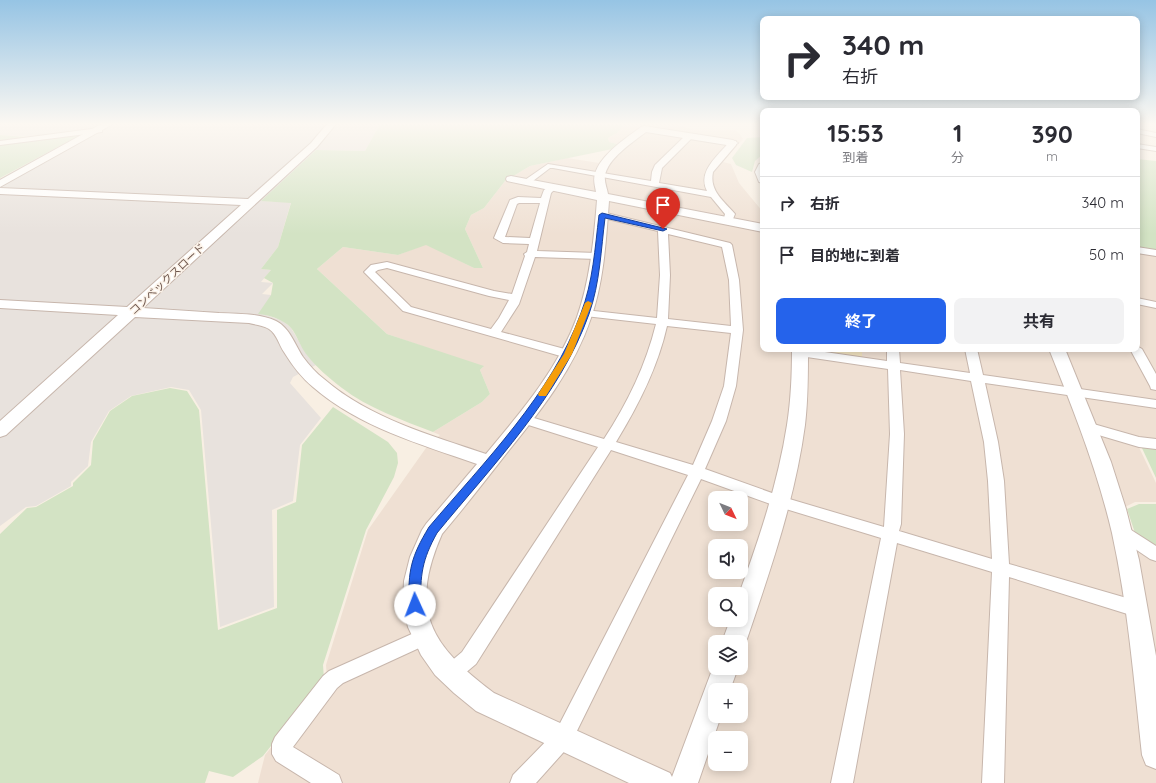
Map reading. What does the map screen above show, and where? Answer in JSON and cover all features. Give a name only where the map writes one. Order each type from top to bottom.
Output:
[{"type":"street","points":[[0,184],[43,161]]},
{"type":"street","name":"コンベックスロード","points":[[0,417],[124,312],[290,161]]},
{"type":"street","name":"コンベックスロード","points":[[246,202],[295,161]]},
{"type":"street","points":[[607,161],[599,180],[603,198],[602,215],[592,291],[585,313],[568,354],[558,371],[524,419],[433,530],[423,547],[418,563],[414,597],[416,614],[423,637],[433,654],[450,674],[468,690],[485,702],[660,783]]},
{"type":"street","points":[[655,185],[658,166],[664,161]]},
{"type":"street","points":[[719,161],[709,172],[707,178],[713,195],[730,214],[728,222]]},
{"type":"street","points":[[526,182],[548,166],[553,166],[713,195]]},
{"type":"street","points":[[511,179],[760,227]]},
{"type":"street","points":[[494,334],[504,322],[519,290],[544,201],[547,192],[552,188]]},
{"type":"street","points":[[0,191],[246,202]]},
{"type":"street","points":[[533,241],[503,240],[499,238],[513,202],[518,200],[544,201]]},
{"type":"street","points":[[521,783],[563,738],[697,472],[719,421],[730,386],[737,330],[734,280],[727,245],[602,215]]},
{"type":"street","points":[[450,674],[469,658],[608,444],[623,420],[643,382],[662,322],[666,275],[663,229]]},
{"type":"street","points":[[1140,250],[1156,253]]},
{"type":"street","points":[[530,254],[597,256]]},
{"type":"street","points":[[515,298],[494,294],[387,265],[375,267],[369,272],[407,309],[568,354]]},
{"type":"street","points":[[1140,302],[1156,305]]},
{"type":"street","points":[[0,304],[249,319],[268,322],[283,333],[292,353],[304,369],[341,400],[380,421],[490,462]]},
{"type":"street","name":"コンベックスロード","points":[[0,431],[124,312]]},
{"type":"street","points":[[585,313],[737,330]]},
{"type":"street","points":[[736,635],[781,502],[795,432],[800,380],[800,352]]},
{"type":"street","points":[[812,352],[894,366],[1156,404]]},
{"type":"street","points":[[842,783],[894,524],[897,434],[893,352]]},
{"type":"street","points":[[972,352],[991,442],[1000,527],[993,783]]},
{"type":"street","points":[[1058,352],[1090,428],[1103,465],[1122,532],[1137,609],[1154,729],[1156,755]]},
{"type":"street","points":[[1138,352],[1156,386]]},
{"type":"street","points":[[524,419],[697,472],[781,502],[1137,609]]},
{"type":"street","points":[[1090,428],[1139,442],[1156,444]]},
{"type":"street","points":[[1122,532],[1156,554]]},
{"type":"street","points":[[331,783],[283,754],[282,744],[336,676],[423,637]]},
{"type":"street","points":[[684,783],[708,715]]},
{"type":"shaded area","points":[[35,161],[305,161],[262,201],[291,202],[278,247],[261,269],[271,270],[261,282],[273,283],[262,294],[271,295],[266,315],[283,321],[291,328],[307,355],[316,365],[293,377],[290,383],[321,418],[300,445],[293,501],[272,510],[274,607],[220,627],[201,410],[189,390],[171,387],[131,396],[109,411],[91,442],[88,466],[71,482],[71,486],[36,506],[26,507],[0,526],[0,180]]},
{"type":"shaded area","points":[[555,161],[583,161],[599,163],[602,161],[724,161],[723,162],[731,164],[739,183],[760,208],[760,352],[1140,352],[1140,248],[1156,251],[1156,442],[1135,439],[1156,483],[1156,502],[1135,502],[1123,508],[1131,533],[1156,549],[1156,783],[258,783],[265,755],[327,678],[326,665],[368,530],[426,448],[440,435],[433,432],[482,402],[490,394],[480,370],[483,367],[387,334],[317,269],[343,247],[398,255],[426,244],[474,268],[483,268],[465,229],[471,215],[484,208],[505,181],[530,166]]},
{"type":"green space","points":[[0,161],[33,161],[0,178]]},
{"type":"green space","points":[[305,161],[556,161],[530,166],[505,181],[484,208],[471,215],[465,229],[483,268],[474,268],[426,245],[398,255],[343,247],[317,269],[387,334],[484,366],[480,370],[490,394],[482,402],[433,432],[363,402],[332,380],[306,354],[288,325],[276,318],[258,314],[271,295],[273,283],[264,278],[271,270],[261,269],[278,247],[291,203],[261,201]]},
{"type":"green space","points":[[733,161],[756,161],[752,172],[736,165]]},
{"type":"green space","points":[[1140,161],[1156,161],[1156,251],[1140,248]]},
{"type":"green space","points":[[170,388],[187,391],[199,410],[218,630],[277,608],[277,510],[296,502],[302,445],[333,407],[388,442],[397,453],[398,463],[394,477],[366,530],[323,665],[324,679],[263,756],[233,777],[209,771],[205,783],[0,783],[0,534],[27,508],[36,507],[73,486],[73,483],[91,465],[93,441],[110,411],[132,396]]},
{"type":"green space","points":[[1141,446],[1156,448],[1156,478]]},
{"type":"green space","points":[[1139,504],[1156,504],[1156,546],[1135,533],[1127,509]]},
{"type":"sand","points":[[825,352],[862,352],[862,358]]},
{"type":"slow traffic","points":[[543,394],[568,354],[581,325],[588,303]]},
{"type":"route","points":[[415,605],[415,580],[418,563],[423,547],[433,530],[524,419],[558,371],[568,354],[590,297],[602,215],[663,229]]}]
